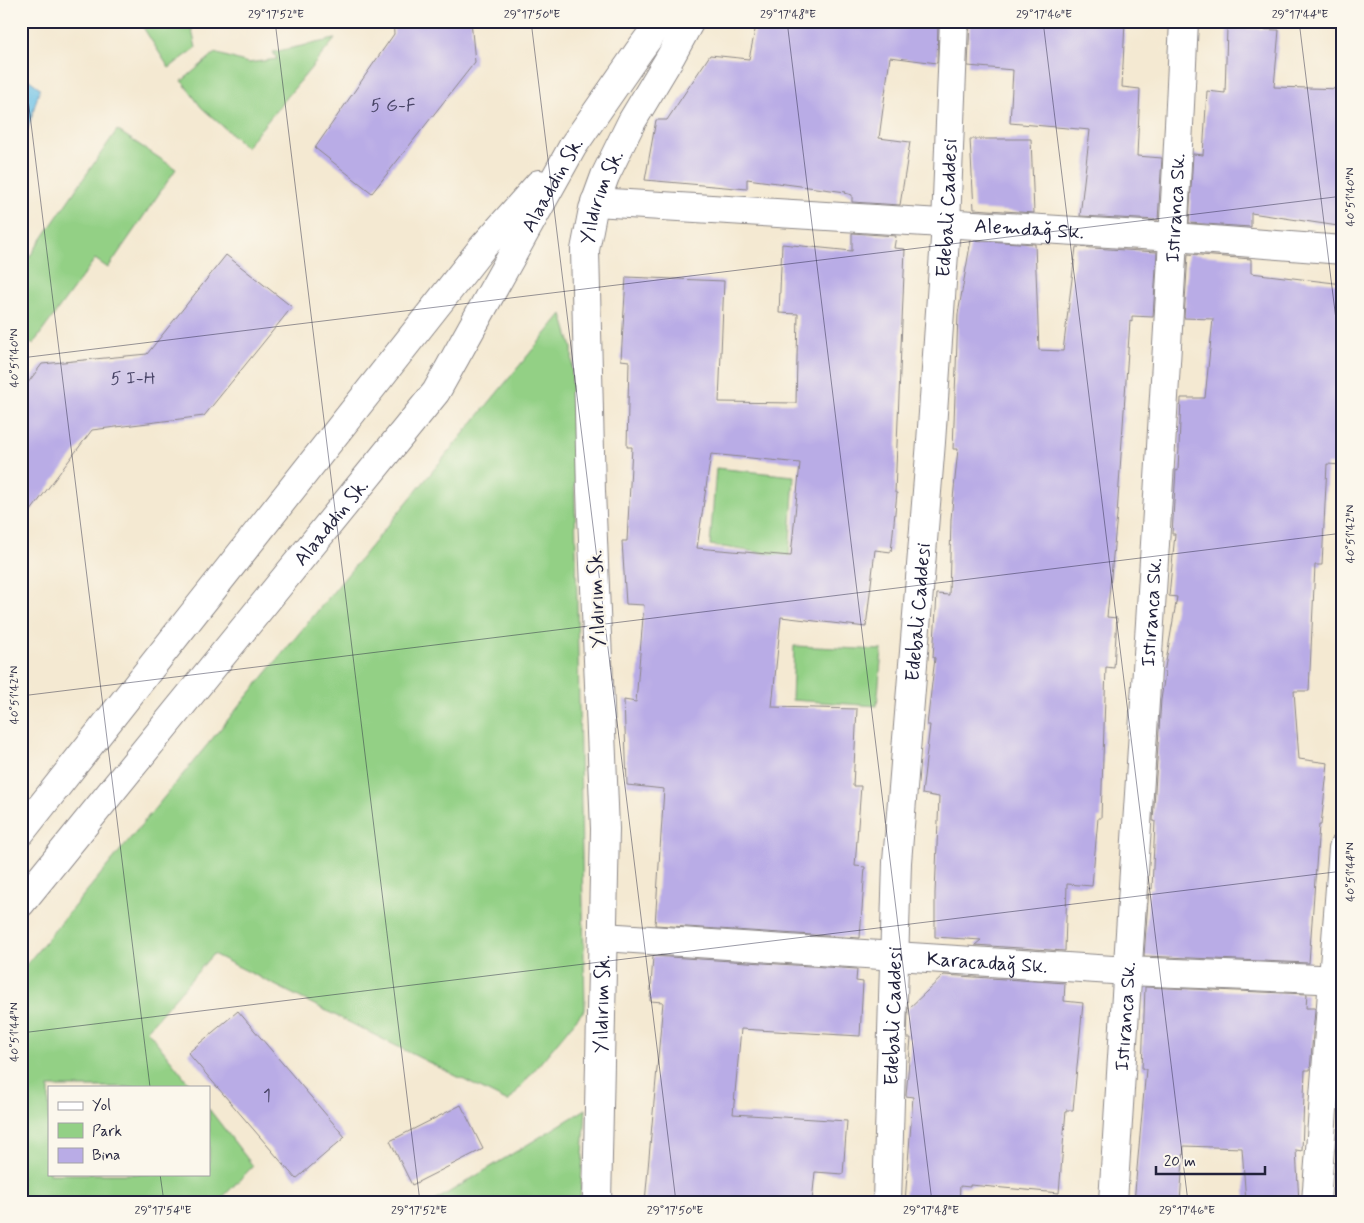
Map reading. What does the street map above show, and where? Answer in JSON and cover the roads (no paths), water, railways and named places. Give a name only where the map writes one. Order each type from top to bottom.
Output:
[{"type":"street","name":"Yıldırım Sk.","points":[[573,146],[661,21]]},
{"type":"street","name":"Yıldırım Sk.","points":[[596,1202],[605,829],[585,250],[593,209],[605,176],[632,121],[690,21]]},
{"type":"street","name":"Edebali Caddesi","points":[[887,1202],[897,862],[931,442],[946,224],[954,21]]},
{"type":"street","name":"Istıranca Sk.","points":[[1114,1202],[1174,237],[1184,21]]},
{"type":"street","points":[[639,51],[655,37],[664,35],[671,41],[671,56]]},
{"type":"street","name":"Alaaddin Sk.","points":[[21,832],[482,248],[573,146]]},
{"type":"street","name":"Alaaddin Sk.","points":[[21,903],[436,392],[573,146]]},
{"type":"street","name":"Alemdağ Sk.","points":[[595,202],[1174,237],[1343,250]]},
{"type":"street","points":[[1316,1202],[1338,980],[1343,848]]},
{"type":"street","name":"Karacadağ Sk.","points":[[603,937],[1128,970],[1338,980]]},
{"type":"water","points":[[21,74],[40,88],[21,152]]}]
